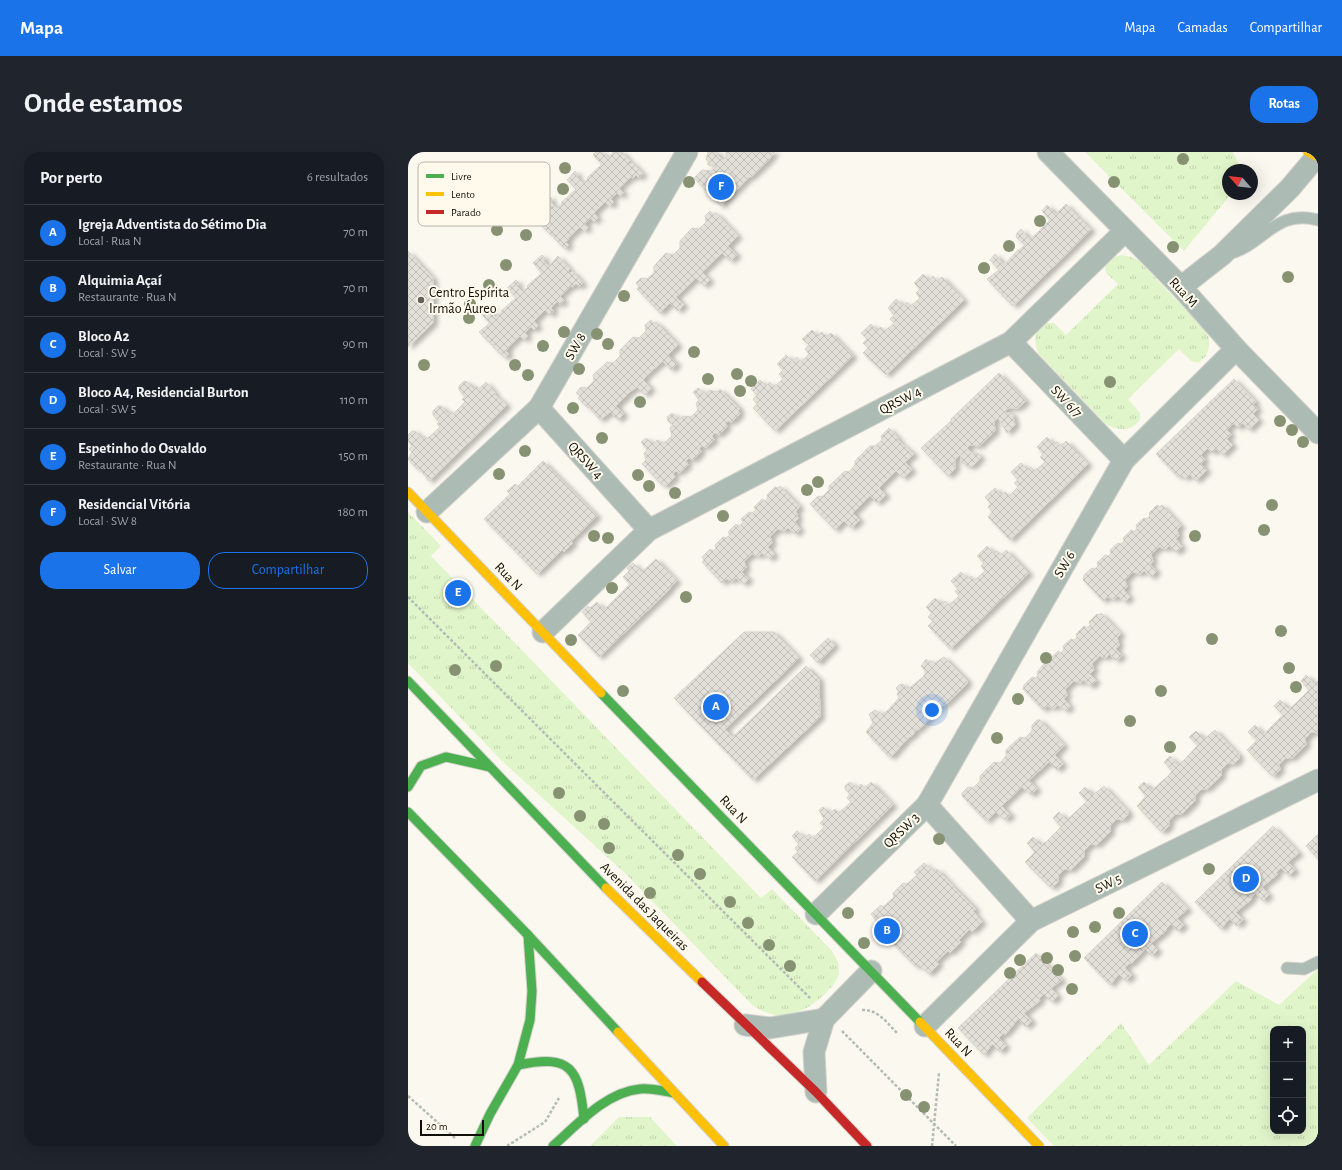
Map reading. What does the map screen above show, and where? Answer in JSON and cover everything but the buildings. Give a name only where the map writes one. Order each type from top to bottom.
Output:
[{"type":"main road","name":"Rua N","points":[[408,492],[925,1026],[1038,1146]]},
{"type":"main road","name":"Avenida das Jaqueiras","points":[[408,681],[613,896],[816,1092],[866,1146]]},
{"type":"main road","points":[[408,787],[421,766],[446,757],[491,768]]},
{"type":"main road","points":[[408,812],[528,935],[724,1146]]},
{"type":"main road","points":[[475,1146],[490,1114],[518,1065],[530,1020],[532,991],[528,935]]},
{"type":"main road","points":[[518,1065],[555,1061],[567,1068],[576,1078],[580,1090],[584,1120]]},
{"type":"main road","points":[[553,1146],[584,1120],[614,1098],[633,1090],[650,1089],[674,1093]]},
{"type":"street","name":"SW 8","points":[[427,512],[539,408],[686,152]]},
{"type":"street","name":"Rua M","points":[[1048,152],[1181,287],[1236,349],[1318,433]]},
{"type":"street","points":[[1181,287],[1222,255],[1290,188],[1314,155]]},
{"type":"street","name":"QRSW 4","points":[[543,632],[649,530],[1011,342],[1125,231]]},
{"type":"street","name":"SW 6/7","points":[[1011,342],[1124,460]]},
{"type":"street","name":"SW 6","points":[[927,805],[1124,460],[1236,349]]},
{"type":"street","name":"QRSW 4","points":[[539,408],[649,530]]},
{"type":"street","name":"SW 5","points":[[925,1026],[1031,921],[1318,780]]},
{"type":"street","name":"QRSW 3","points":[[816,914],[927,805],[1031,921]]},
{"type":"street","points":[[816,1092],[814,1052],[825,1017],[871,971]]},
{"type":"street","points":[[745,1025],[770,1028],[825,1017]]},
{"type":"lane","points":[[1222,255],[1240,251],[1282,221],[1309,217],[1318,220]]},
{"type":"lane","points":[[1287,968],[1304,969],[1318,962]]},
{"type":"path","points":[[408,597],[825,1017],[956,1146]]},
{"type":"path","points":[[857,1014],[863,1010],[870,1010],[878,1015],[900,1036]]},
{"type":"path","points":[[932,1146],[938,1074],[946,1049]]},
{"type":"path","points":[[933,1068],[938,1074]]},
{"type":"path","points":[[507,1146],[545,1122],[561,1093]]},
{"type":"path","points":[[408,1096],[459,1141]]},
{"type":"green space","points":[[1085,152],[1233,152],[1239,164],[1222,164],[1222,200],[1226,200],[1184,251]]},
{"type":"green space","points":[[1122,255],[1138,260],[1205,330],[1209,338],[1209,347],[1206,356],[1198,363],[1191,361],[1179,349],[1128,399],[1140,413],[1140,419],[1129,428],[1120,429],[1106,424],[1039,354],[1035,341],[1036,333],[1044,323],[1054,323],[1066,335],[1118,284],[1106,273],[1105,265],[1111,258]]},
{"type":"green space","points":[[408,512],[441,546],[431,556],[761,898],[772,889],[831,950],[838,964],[839,973],[831,988],[818,1000],[800,1011],[782,1015],[762,1011],[752,1005],[627,875],[501,760],[408,663]]},
{"type":"green space","points":[[1318,969],[1318,1146],[1054,1146],[1027,1118],[1121,1023],[1149,1065],[1236,981],[1279,1005]]},
{"type":"green space","points":[[619,1117],[650,1117],[677,1146],[590,1146]]},
{"type":"traffic: fast","points":[[408,681],[606,888]]},
{"type":"traffic: fast","points":[[601,693],[920,1022]]},
{"type":"traffic: fast","points":[[408,787],[421,766],[446,757],[490,767]]},
{"type":"traffic: fast","points":[[408,812],[528,935],[618,1032]]},
{"type":"traffic: fast","points":[[475,1146],[490,1114],[518,1065],[530,1020],[532,991],[528,935]]},
{"type":"traffic: fast","points":[[518,1065],[536,1062],[550,1062],[561,1064],[569,1069],[575,1077],[579,1088],[584,1119]]},
{"type":"traffic: fast","points":[[553,1146],[593,1111],[615,1096],[627,1091],[640,1089],[653,1089],[674,1093]]},
{"type":"traffic: slow","points":[[1308,152],[1318,157]]},
{"type":"traffic: slow","points":[[408,492],[601,693]]},
{"type":"traffic: slow","points":[[606,888],[702,982]]},
{"type":"traffic: slow","points":[[920,1022],[1039,1146]]},
{"type":"traffic: slow","points":[[618,1032],[724,1146]]},
{"type":"traffic: jam","points":[[702,982],[816,1092],[867,1146]]},
{"type":"place","name":"Residencial Vitória","points":[[721,187]]},
{"type":"place","name":"Centro Espírita Irmão Áureo","points":[[421,300]]},
{"type":"place","name":"Espetinho do Osvaldo","points":[[458,593]]},
{"type":"place","name":"Igreja Adventista do Sétimo Dia","points":[[716,707]]},
{"type":"place","name":"Bloco A4, Residencial Burton","points":[[1246,879]]},
{"type":"place","name":"Alquimia Açaí","points":[[887,931]]},
{"type":"place","name":"Bloco A2","points":[[1135,934]]}]
